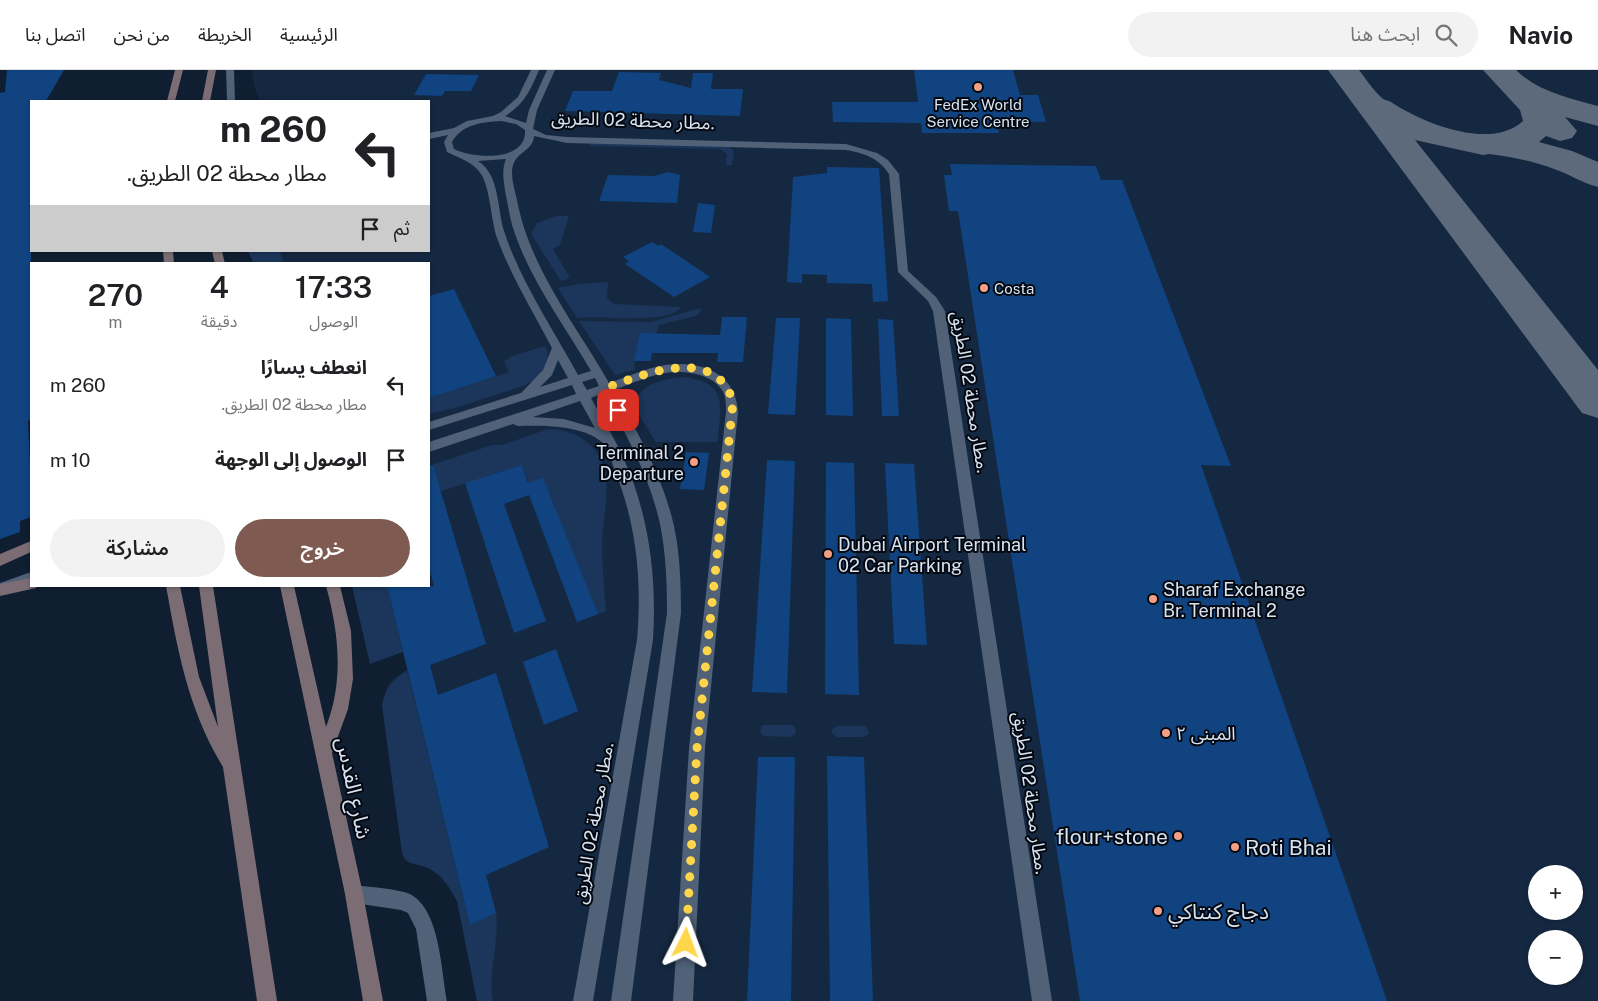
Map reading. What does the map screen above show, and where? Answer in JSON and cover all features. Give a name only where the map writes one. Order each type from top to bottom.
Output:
[{"type":"main road","points":[[171,100],[179,70]]},
{"type":"main road","points":[[206,100],[212,70]]},
{"type":"main road","points":[[0,561],[30,546]]},
{"type":"main road","points":[[0,589],[30,584]]},
{"type":"main road","points":[[172,587],[195,696],[214,741],[231,765]]},
{"type":"main road","points":[[206,587],[267,1001]]},
{"type":"main road","name":"شارع القدس","points":[[287,587],[354,894],[374,1001]]},
{"type":"main road","points":[[324,753],[340,709],[345,686],[346,664],[344,644],[333,587]]},
{"type":"street","points":[[230,70],[231,100]]},
{"type":"street","points":[[494,118],[517,105],[535,70]]},
{"type":"street","name":"مطار محطة 02 الطريق.","points":[[551,70],[533,110],[530,131],[544,137],[567,140],[846,147],[872,153],[890,165],[894,174],[903,272],[932,299],[939,311],[1042,1001]]},
{"type":"street","points":[[430,136],[457,130],[472,122],[494,118],[513,120],[523,124],[530,131],[531,136],[526,145],[515,153],[509,162],[507,175],[521,239],[546,289],[598,373],[659,496],[670,543],[674,613],[621,1001]]},
{"type":"street","name":"مطار محطة 02 الطريق.","points":[[457,130],[449,138],[448,146],[454,154],[468,159],[481,167],[488,176],[502,244],[608,441],[625,479],[637,513],[647,569],[647,615],[583,1001]]},
{"type":"street","points":[[468,159],[492,159],[515,153]]},
{"type":"street","points":[[522,396],[548,372],[557,349]]},
{"type":"street","points":[[430,447],[664,369],[692,368],[716,377],[727,388],[733,402],[697,748],[683,1001]]},
{"type":"street","points":[[430,426],[598,373]]},
{"type":"street","points":[[502,422],[550,420],[568,423],[589,430],[608,441]]},
{"type":"street","points":[[0,561],[30,551]]},
{"type":"street","points":[[0,589],[30,578]]},
{"type":"street","points":[[354,894],[398,900],[414,908],[422,917],[437,1001]]},
{"type":"shaded area","points":[[252,70],[1598,70],[1598,1001],[477,1001],[457,901],[441,877],[428,868],[404,860],[382,705],[387,687],[393,679],[407,670],[387,587],[430,587],[430,262],[283,262],[280,252],[430,252],[430,100],[260,100],[254,85]]},
{"type":"shaded area","points":[[590,142],[729,147],[734,151],[732,165],[726,165],[727,154],[720,149],[589,146]]},
{"type":"shaded area","points":[[556,216],[569,216],[560,245],[553,249],[570,278],[561,281],[531,234],[537,223]]},
{"type":"shaded area","points":[[248,252],[280,252],[283,262],[253,262]]},
{"type":"shaded area","points":[[608,282],[607,298],[614,304],[681,307],[674,313],[649,318],[577,318],[558,288]]},
{"type":"shaded area","points":[[701,308],[696,316],[659,325],[656,334],[634,361],[635,370],[615,375],[579,321],[651,322]]},
{"type":"shaded area","points":[[545,346],[548,358],[541,373],[526,385],[458,407],[430,414],[430,398],[509,372],[504,361],[509,359],[509,357]]},
{"type":"shaded area","points":[[682,377],[697,379],[715,390],[719,398],[720,407],[717,442],[656,442],[637,412],[635,402],[648,386],[668,379]]},
{"type":"shaded area","points":[[548,429],[559,430],[578,436],[587,442],[600,457],[606,478],[602,551],[606,611],[598,614],[529,483],[522,465],[430,495],[430,466],[492,445],[502,445]]},
{"type":"shaded area","points":[[352,587],[387,587],[403,652],[370,664]]},
{"type":"shaded area","points":[[407,670],[470,925],[496,913],[497,924],[492,979],[493,1001],[477,1001],[457,901],[445,882],[437,874],[428,868],[410,862],[402,853],[382,705],[390,685]]},
{"type":"shaded area","points":[[792,725],[795,727],[796,733],[791,737],[764,736],[760,732],[762,726]]},
{"type":"shaded area","points":[[837,726],[864,726],[869,734],[863,737],[837,737],[832,733],[832,730]]},
{"type":"building","points":[[7,70],[64,70],[47,100],[30,100],[31,262],[30,420],[28,421],[30,517],[20,521],[20,532],[0,539],[0,93],[5,92]]},
{"type":"building","points":[[914,70],[1013,70],[1020,95],[1038,95],[1046,122],[996,121],[999,133],[922,133],[921,123],[833,122],[832,102],[918,102]]},
{"type":"building","points":[[619,72],[661,73],[659,80],[691,88],[693,73],[713,73],[711,89],[743,89],[740,116],[565,111],[573,91],[612,91]]},
{"type":"building","points":[[426,74],[479,75],[471,91],[445,91],[442,96],[414,95]]},
{"type":"building","name":"المبنى ٢","points":[[950,164],[1096,166],[1101,180],[1122,180],[1231,466],[1201,465],[1387,1001],[1080,1001],[958,211],[949,211],[944,175],[952,175]]},
{"type":"building","points":[[827,167],[879,168],[888,301],[873,302],[872,284],[827,283],[827,275],[802,274],[802,283],[787,282],[793,177],[827,173]]},
{"type":"building","points":[[668,172],[680,175],[677,203],[599,201],[608,175],[654,176]]},
{"type":"building","points":[[698,203],[715,205],[711,233],[693,232]]},
{"type":"building","points":[[652,242],[658,246],[661,244],[710,277],[674,297],[625,264],[629,261],[623,257]]},
{"type":"building","points":[[454,289],[496,376],[430,398],[430,296]]},
{"type":"building","points":[[722,317],[747,317],[743,362],[717,362],[718,353],[652,353],[651,361],[634,361],[640,333],[720,335]]},
{"type":"building","points":[[776,318],[800,318],[795,415],[768,414]]},
{"type":"building","points":[[826,318],[851,319],[853,416],[826,415]]},
{"type":"building","points":[[878,319],[893,320],[899,416],[882,416]]},
{"type":"building","points":[[686,452],[709,453],[704,490],[680,489]]},
{"type":"building","points":[[767,460],[795,461],[787,693],[752,692]]},
{"type":"building","points":[[826,462],[854,463],[859,695],[825,694]]},
{"type":"building","points":[[885,463],[914,464],[927,645],[894,644]]},
{"type":"building","points":[[433,465],[486,644],[430,665],[438,695],[496,673],[549,847],[486,875],[496,913],[470,925],[387,587],[434,586],[430,572],[430,466]]},
{"type":"building","points":[[522,465],[528,483],[543,478],[598,614],[577,622],[529,495],[504,504],[546,621],[514,633],[465,483]]},
{"type":"building","points":[[556,649],[578,711],[544,725],[523,662]]},
{"type":"building","points":[[827,756],[864,757],[873,1001],[830,1001]]},
{"type":"building","points":[[758,757],[795,757],[791,1001],[747,1001]]},
{"type":"taxiway","points":[[1343,70],[1598,402]]},
{"type":"taxiway","points":[[1498,70],[1535,107]]},
{"type":"taxiway","points":[[1524,91],[1557,105],[1598,116]]},
{"type":"taxiway","points":[[1376,107],[1409,127],[1427,133],[1491,144]]},
{"type":"taxiway","points":[[1491,144],[1522,138],[1534,129],[1540,122],[1535,107]]},
{"type":"taxiway","points":[[1535,107],[1560,131]]},
{"type":"taxiway","points":[[1483,145],[1491,144]]},
{"type":"taxiway","points":[[1491,144],[1518,148],[1560,159],[1598,176]]},
{"type":"place","name":"FedEx World Service Centre","points":[[978,87]]},
{"type":"place","name":"Costa","points":[[984,288]]},
{"type":"place","name":"Terminal 2 Departure","points":[[694,462]]},
{"type":"place","name":"Dubai Airport Terminal 02 Car Parking","points":[[828,554]]},
{"type":"place","name":"Sharaf Exchange Br. Terminal 2","points":[[1153,599]]},
{"type":"place","name":"المبنى ٢","points":[[1166,733]]},
{"type":"place","name":"flour+stone","points":[[1178,836]]},
{"type":"place","name":"Roti Bhai","points":[[1235,847]]},
{"type":"place","name":"دجاج كنتاكي","points":[[1158,911]]},
{"type":"route","points":[[618,410],[606,388],[651,372],[678,367],[692,368],[716,377],[724,384],[733,402],[697,748],[686,943]]}]
